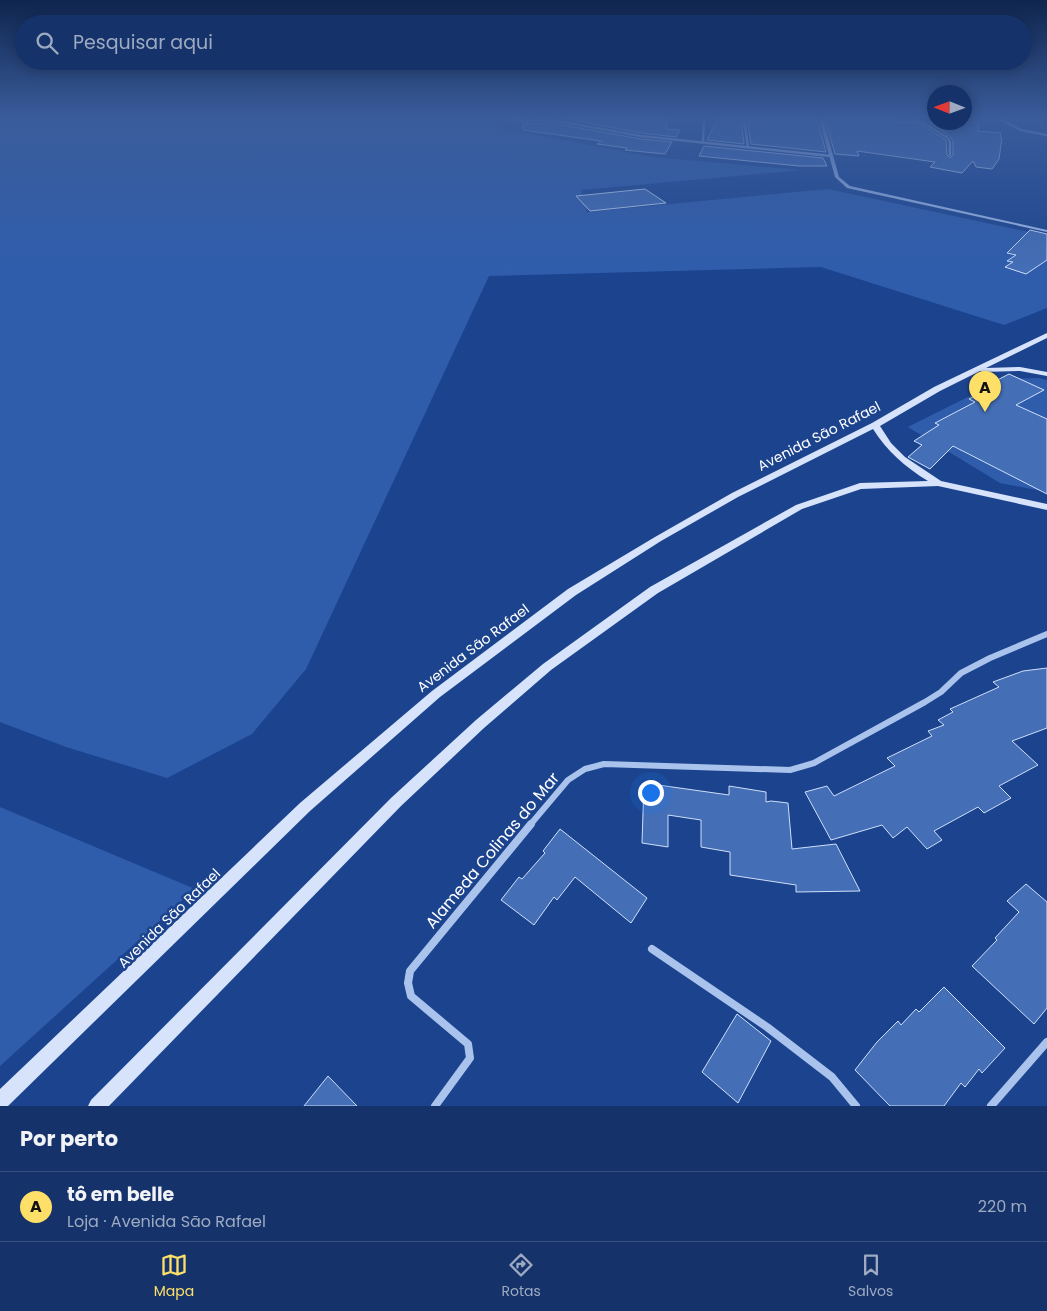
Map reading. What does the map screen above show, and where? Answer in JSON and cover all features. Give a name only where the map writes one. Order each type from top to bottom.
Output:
[{"type":"main road","name":"Avenida São Rafael","points":[[0,1101],[306,807],[436,694],[572,592],[658,539],[735,495],[875,425],[938,389],[1047,335]]},
{"type":"main road","points":[[977,370],[1020,369],[1047,374]]},
{"type":"main road","points":[[875,425],[884,440],[903,462],[938,483]]},
{"type":"main road","points":[[97,1106],[396,802],[480,724],[547,667],[654,590],[800,507],[860,486],[938,483],[1047,507]]},
{"type":"street","points":[[836,171],[839,180],[849,187],[1047,231]]},
{"type":"street","name":"Alameda Colinas do Mar","points":[[435,1106],[470,1058],[471,1051],[468,1044],[411,996],[408,983],[410,971],[417,960],[568,780],[585,769],[604,764],[790,770],[814,763],[925,702],[941,692],[961,673],[990,658],[1047,634]]},
{"type":"street","points":[[652,949],[789,1044],[832,1077],[856,1106]]},
{"type":"street","points":[[991,1106],[1047,1042]]},
{"type":"shaded area","points":[[0,171],[796,171],[581,190],[587,212],[828,189],[1047,236],[1047,308],[1004,325],[821,267],[489,276],[306,669],[252,734],[167,778],[66,747],[0,722]]},
{"type":"shaded area","points":[[1038,378],[1047,380],[1047,492],[1000,483],[908,427],[1004,379]]},
{"type":"shaded area","points":[[0,807],[195,889],[0,1066]]},
{"type":"building","points":[[949,171],[964,171],[962,173]]},
{"type":"building","points":[[645,189],[666,203],[590,211],[576,196]]},
{"type":"building","points":[[1030,230],[1047,234],[1047,260],[1026,274],[1005,267],[1013,262],[1007,261],[1016,255],[1007,253]]},
{"type":"building","points":[[1009,374],[1044,390],[1016,405],[1047,419],[1047,494],[953,446],[930,469],[908,457],[922,445],[914,441],[939,425],[935,423],[975,402],[969,399],[983,392],[978,390]]},
{"type":"building","points":[[1047,668],[1047,728],[1012,741],[1038,765],[999,786],[1011,798],[984,813],[978,807],[934,831],[942,840],[927,849],[907,827],[893,838],[882,825],[831,840],[805,792],[827,786],[834,796],[895,766],[887,758],[932,736],[928,731],[944,725],[938,720],[953,712],[950,709],[999,687],[993,682],[1023,671]]},
{"type":"building","points":[[644,783],[729,795],[729,786],[766,792],[766,802],[788,803],[792,849],[836,844],[860,891],[796,892],[796,885],[730,875],[730,852],[701,847],[701,820],[668,815],[668,847],[642,843]]},
{"type":"building","points":[[560,829],[647,898],[631,923],[575,877],[557,900],[554,897],[534,925],[501,900],[519,877],[522,879],[545,853],[543,851]]},
{"type":"building","points":[[1026,884],[1047,902],[1047,1008],[1034,1024],[972,966],[997,940],[995,938],[1019,912],[1007,901]]},
{"type":"building","points":[[944,987],[1005,1048],[982,1073],[979,1069],[965,1087],[961,1083],[944,1106],[890,1106],[855,1070],[877,1042],[898,1021],[901,1025],[916,1009],[919,1012]]},
{"type":"building","points":[[737,1014],[771,1041],[738,1103],[702,1072]]},
{"type":"building","points":[[328,1076],[357,1106],[304,1106]]},
{"type":"place","name":"tô em belle","points":[[985,412]]}]
